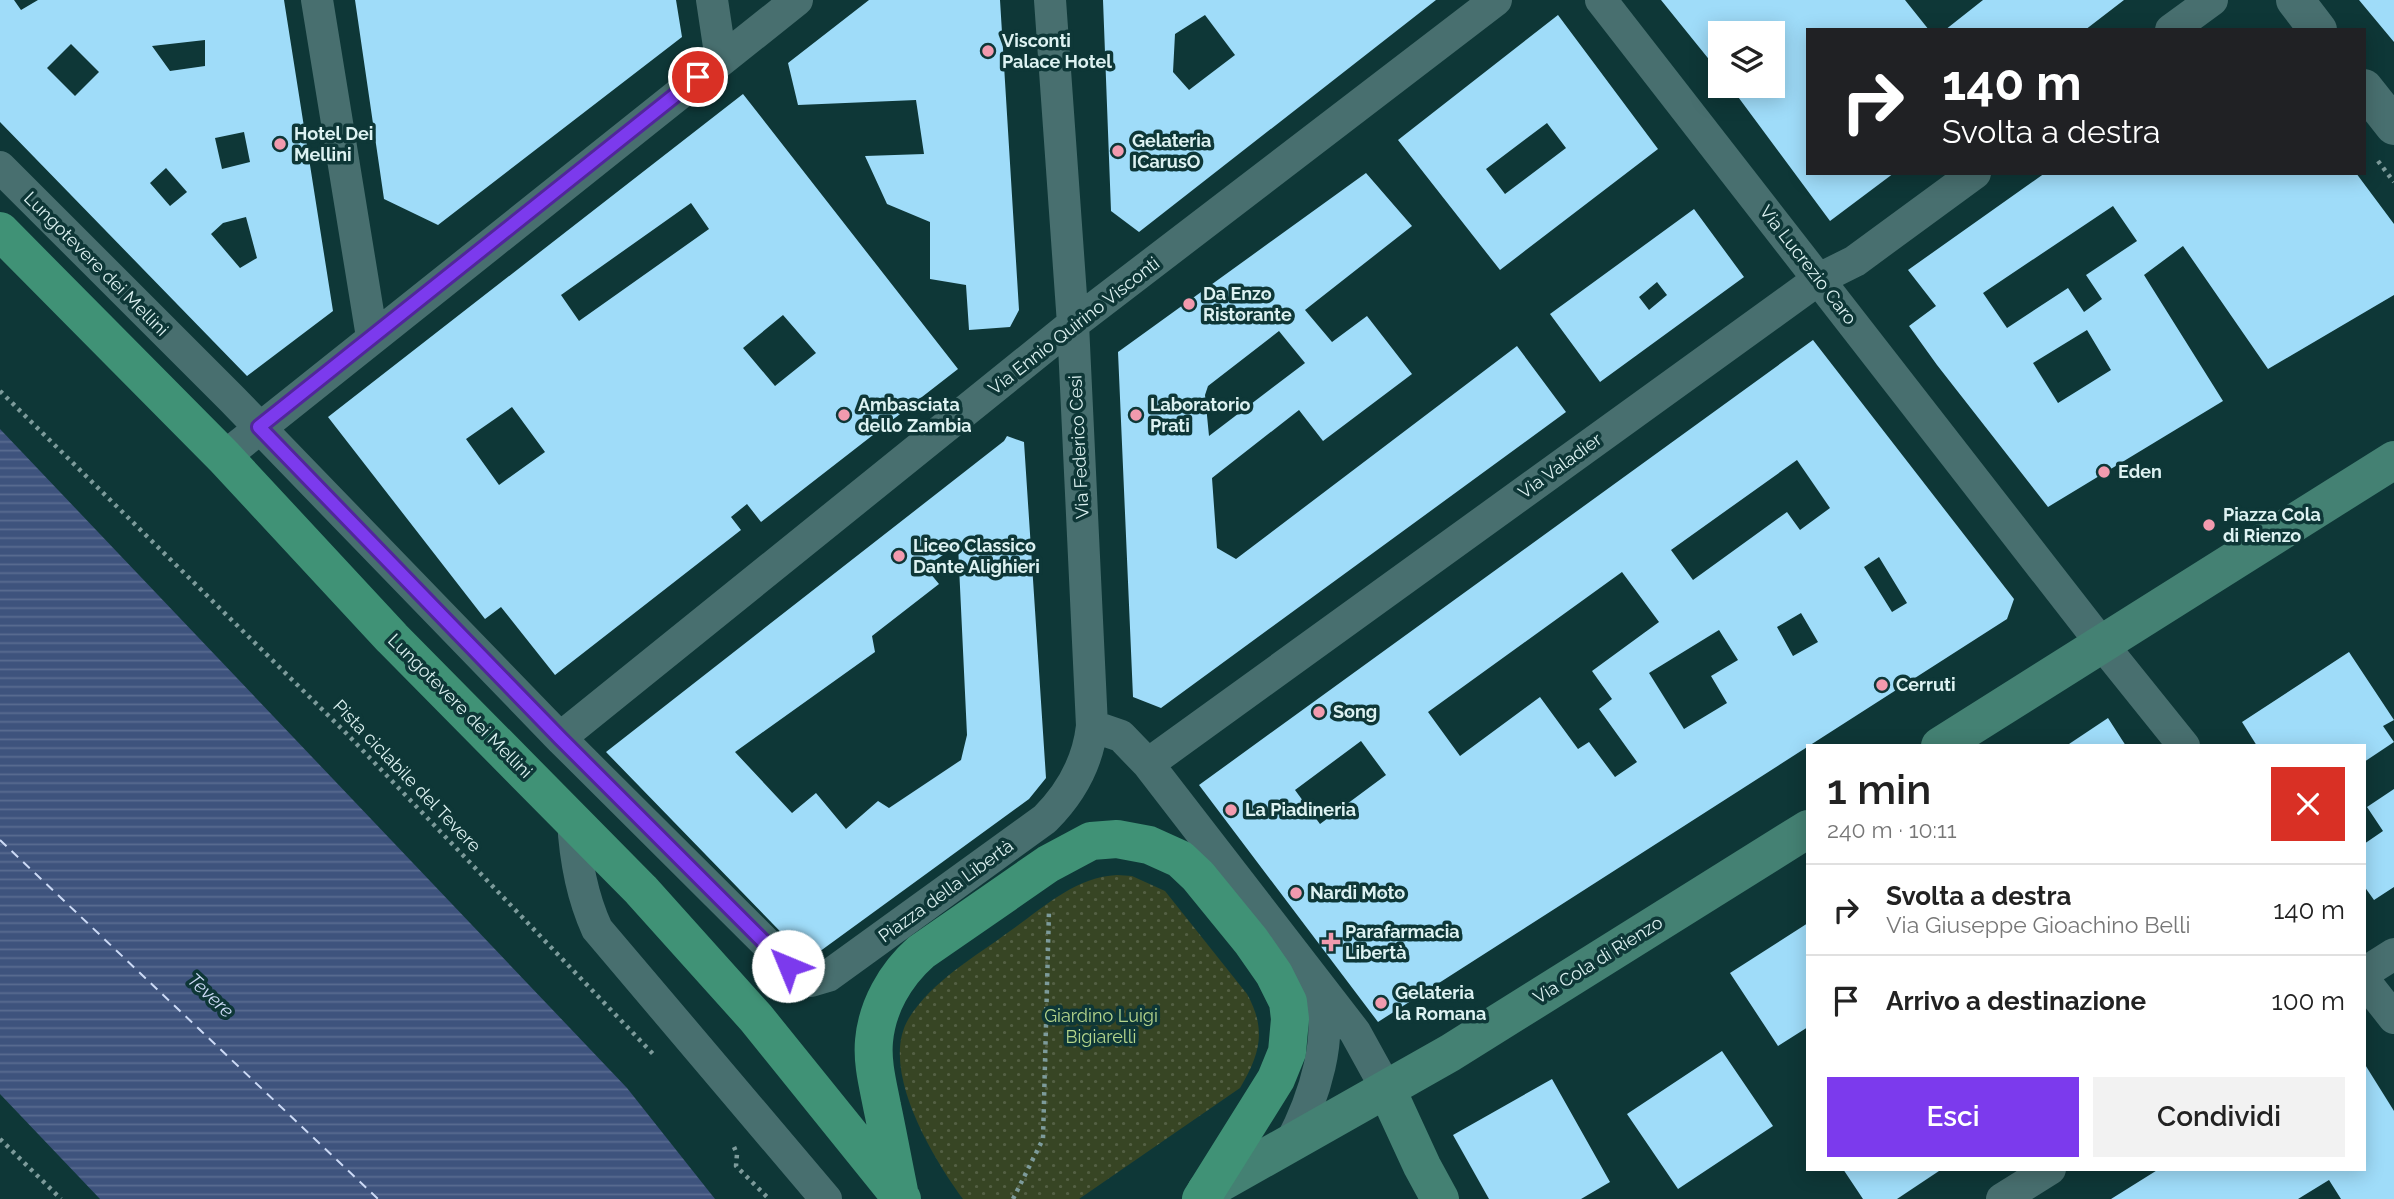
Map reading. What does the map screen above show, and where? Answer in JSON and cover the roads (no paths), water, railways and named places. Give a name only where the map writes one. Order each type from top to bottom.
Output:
[{"type":"main road","name":"Lungotevere dei Mellini","points":[[0,230],[224,457],[392,638],[641,890],[756,1018],[901,1198]]},
{"type":"main road","points":[[1943,744],[2394,460]]},
{"type":"main road","name":"Via Cola di Rienzo","points":[[1387,1090],[1806,830]]},
{"type":"main road","points":[[901,1198],[875,1065],[874,1041],[885,1001],[899,975],[921,952],[1048,864],[1080,845],[1105,839],[1149,845],[1171,853],[1198,876],[1251,941],[1281,985],[1288,1002],[1289,1038],[1284,1062],[1268,1095],[1200,1196]]},
{"type":"main road","points":[[1200,1196],[1387,1090],[1440,1199]]},
{"type":"street","points":[[317,0],[372,337]]},
{"type":"street","points":[[712,0],[721,60]]},
{"type":"street","points":[[224,457],[797,0]]},
{"type":"street","name":"Via Federico Cesi","points":[[1050,0],[1073,324],[1092,726],[1087,755],[1068,792]]},
{"type":"street","name":"Via Ennio Quirino Visconti","points":[[560,738],[1073,324],[1496,0]]},
{"type":"street","name":"Via Lucrezio Caro","points":[[1601,0],[2102,644]]},
{"type":"street","points":[[2174,28],[2211,0]]},
{"type":"street","points":[[2295,0],[2316,28]]},
{"type":"street","points":[[2366,91],[2394,126]]},
{"type":"street","name":"Lungotevere dei Mellini","points":[[0,167],[259,427],[560,738],[788,966],[801,978],[817,980]]},
{"type":"street","name":"Via Valadier","points":[[1148,764],[1819,279],[1855,261],[1972,175]]},
{"type":"street","points":[[2102,644],[2182,744]]},
{"type":"street","points":[[1092,726],[1121,736],[1148,764],[1355,1032],[1387,1090]]},
{"type":"street","name":"Piazza della Libertà","points":[[817,980],[828,976],[897,928],[1045,819],[1068,792]]},
{"type":"street","points":[[573,820],[581,885],[597,929],[826,1199]]},
{"type":"street","points":[[2366,972],[2394,954]]},
{"type":"street","points":[[1290,1144],[1308,1106],[1316,1079],[1324,1030],[1321,995],[1308,970]]},
{"type":"street","points":[[2366,983],[2394,1018]]},
{"type":"street","points":[[2002,1199],[2047,1171]]},
{"type":"water","name":"Tevere","points":[[0,429],[627,1088],[715,1199],[100,1199],[0,1094]]},
{"type":"place","name":"Visconti Palace Hotel","points":[[988,51]]},
{"type":"place","name":"Hotel Dei Mellini","points":[[280,144]]},
{"type":"place","name":"Gelateria ICarusO","points":[[1118,151]]},
{"type":"place","name":"Da Enzo Ristorante","points":[[1189,304]]},
{"type":"place","name":"Ambasciata dello Zambia","points":[[844,415]]},
{"type":"place","name":"Laboratorio Prati","points":[[1136,415]]},
{"type":"place","name":"Eden","points":[[2104,472]]},
{"type":"place","name":"Piazza Cola di Rienzo","points":[[2209,525]]},
{"type":"place","name":"Liceo Classico Dante Alighieri","points":[[899,556]]},
{"type":"place","name":"Cerruti","points":[[1882,685]]},
{"type":"place","name":"Song","points":[[1319,712]]},
{"type":"place","name":"La Piadineria","points":[[1231,810]]},
{"type":"place","name":"Nardi Moto","points":[[1296,893]]},
{"type":"place","name":"Parafarmacia Libertà","points":[[1331,942]]},
{"type":"place","name":"Gelateria la Romana","points":[[1381,1003]]},
{"type":"park label","name":"Giardino Luigi Bigiarelli","points":[[1101,1026]]}]
